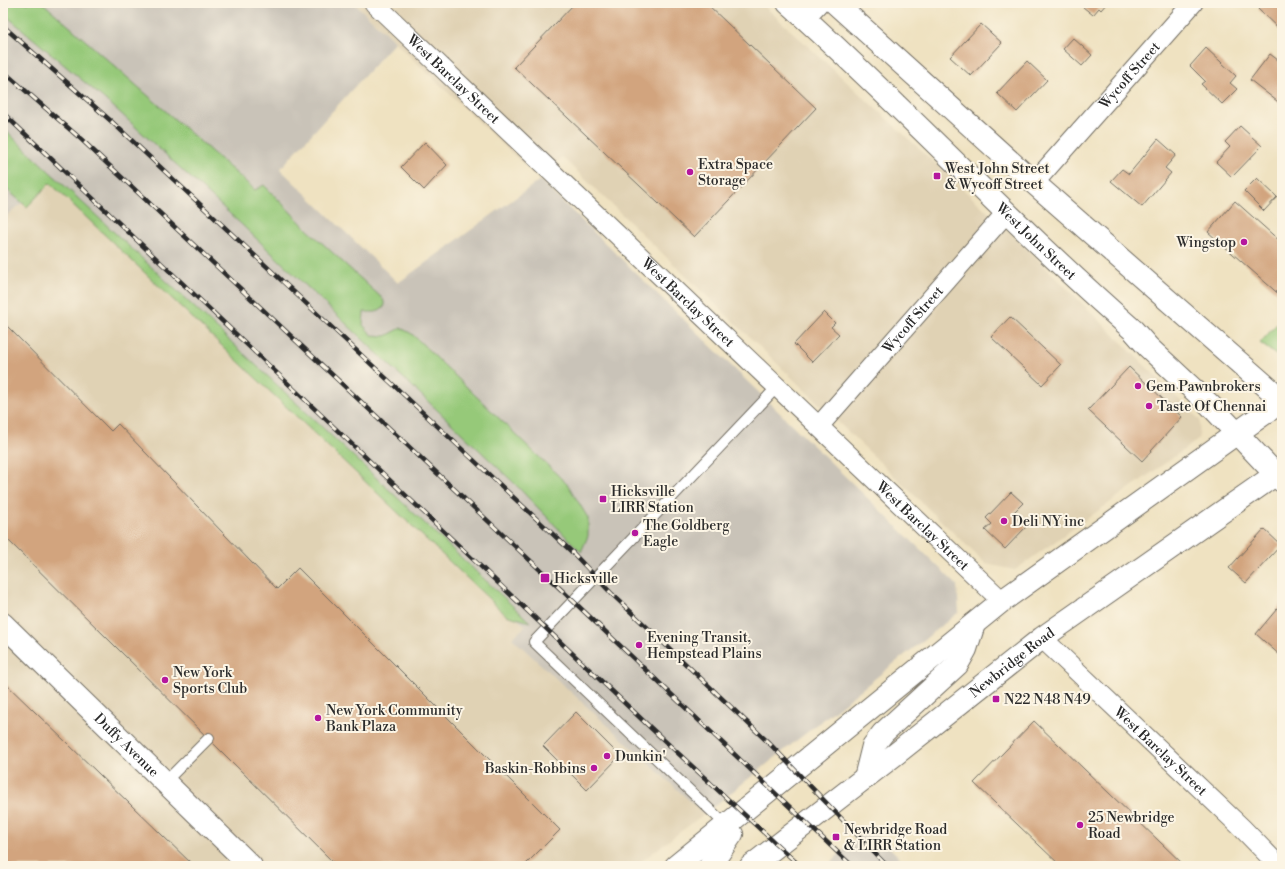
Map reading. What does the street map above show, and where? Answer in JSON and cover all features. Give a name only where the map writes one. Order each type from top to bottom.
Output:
[{"type":"main road","name":"West John Street","points":[[788,3],[812,11],[826,37],[1006,214],[1133,330],[1148,347],[1210,405],[1236,433],[1280,475]]},
{"type":"main road","points":[[676,866],[1002,601],[1282,400],[1034,183],[835,3]]},
{"type":"main road","name":"Newbridge Road","points":[[759,864],[1042,638],[1280,475]]},
{"type":"main road","name":"Duffy Avenue","points":[[3,624],[251,866]]},
{"type":"main road","points":[[865,778],[873,746],[883,733],[957,665],[966,649],[974,624]]},
{"type":"main road","points":[[710,866],[732,834],[727,826]]},
{"type":"street","name":"West Barclay Street","points":[[374,3],[1002,601]]},
{"type":"street","name":"Wycoff Street","points":[[1034,183],[1193,3]]},
{"type":"street","name":"Wycoff Street","points":[[819,426],[1006,214]]},
{"type":"street","name":"West Barclay Street","points":[[1042,638],[1279,866]]},
{"type":"lane","points":[[727,826],[534,642],[777,387]]},
{"type":"lane","points":[[165,782],[209,738]]},
{"type":"shaded area","points":[[3,3],[354,3],[395,42],[280,169],[398,283],[540,180],[957,585],[959,612],[704,814],[512,638],[526,626],[506,611],[52,178],[3,219]]},
{"type":"shaded area","points":[[354,3],[761,3],[1014,236],[1200,420],[1199,439],[1015,570],[986,564],[562,157],[540,180]]},
{"type":"shaded area","points":[[52,177],[506,611],[526,626],[513,638],[704,814],[635,866],[3,866],[3,219]]},
{"type":"shaded area","points":[[868,826],[908,866],[827,866]]},
{"type":"green space","points":[[3,3],[43,3],[255,190],[264,185],[308,230],[383,299],[385,306],[376,312],[364,312],[363,325],[372,335],[386,336],[401,328],[412,334],[568,485],[588,518],[588,536],[581,552],[513,482],[241,224],[116,109],[3,13]]},
{"type":"green space","points":[[3,128],[530,622],[506,615],[50,183],[27,207],[3,186]]},
{"type":"green space","points":[[1282,318],[1282,355],[1276,355],[1260,343]]},
{"type":"building","name":"Extra Space Storage","points":[[575,3],[706,3],[816,108],[694,237],[514,67]]},
{"type":"building","points":[[1078,3],[1107,3],[1101,10],[1099,8],[1093,15]]},
{"type":"building","points":[[1264,3],[1282,3],[1282,32],[1258,9]]},
{"type":"building","points":[[981,24],[1002,43],[971,76],[950,57]]},
{"type":"building","points":[[1073,38],[1092,55],[1082,66],[1063,49]]},
{"type":"building","points":[[1206,48],[1236,76],[1230,83],[1237,89],[1222,104],[1201,84],[1205,81],[1190,66]]},
{"type":"building","points":[[1270,54],[1282,63],[1282,105],[1250,80]]},
{"type":"building","points":[[1027,61],[1047,80],[1017,112],[997,93]]},
{"type":"building","points":[[1240,126],[1262,146],[1232,177],[1216,162],[1230,147],[1225,142]]},
{"type":"building","points":[[1158,139],[1176,155],[1165,168],[1171,173],[1142,207],[1111,181],[1122,169],[1129,174]]},
{"type":"building","points":[[425,142],[447,165],[424,190],[401,167]]},
{"type":"building","points":[[1257,178],[1277,197],[1264,211],[1244,191]]},
{"type":"building","points":[[1235,201],[1282,243],[1282,297],[1208,232]]},
{"type":"building","points":[[824,312],[835,323],[831,327],[839,334],[812,362],[794,344]]},
{"type":"building","points":[[1010,317],[1061,365],[1042,385],[991,337]]},
{"type":"building","points":[[3,322],[111,431],[118,424],[277,589],[298,568],[560,830],[524,866],[337,866],[3,535]]},
{"type":"building","points":[[1129,367],[1182,417],[1142,461],[1088,410]]},
{"type":"building","name":"Deli NY inc","points":[[1011,492],[1023,503],[1012,514],[1026,527],[1005,549],[985,530],[992,524],[986,518]]},
{"type":"building","points":[[1264,529],[1281,545],[1246,583],[1229,568]]},
{"type":"building","points":[[1282,603],[1282,657],[1256,634]]},
{"type":"building","points":[[3,681],[194,866],[3,866]]},
{"type":"building","points":[[576,712],[620,756],[587,790],[543,746]]},
{"type":"building","name":"25 Newbridge Road","points":[[1034,721],[1185,866],[1061,866],[974,783]]},
{"type":"railway","points":[[3,26],[111,121],[573,553],[612,594],[770,744],[887,866]]},
{"type":"railway","points":[[3,71],[82,140],[551,580],[852,866]]},
{"type":"railway","points":[[3,113],[653,730],[800,866]]},
{"type":"place","name":"Extra Space Storage","points":[[690,172]]},
{"type":"place","name":"West John Street & Wycoff Street","points":[[937,176]]},
{"type":"place","name":"Wingstop","points":[[1244,242]]},
{"type":"place","name":"Gem Pawnbrokers","points":[[1138,386]]},
{"type":"place","name":"Taste Of Chennai","points":[[1149,406]]},
{"type":"place","name":"Hicksville LIRR Station","points":[[603,499]]},
{"type":"place","name":"Deli NY inc","points":[[1004,521]]},
{"type":"place","name":"The Goldberg Eagle","points":[[635,533]]},
{"type":"place","name":"Hicksville","points":[[545,578]]},
{"type":"place","name":"Evening Transit, Hempstead Plains","points":[[639,645]]},
{"type":"place","name":"New York Sports Club","points":[[165,680]]},
{"type":"place","name":"N22 N48 N49","points":[[996,699]]},
{"type":"place","name":"New York Community Bank Plaza","points":[[318,718]]},
{"type":"place","name":"Dunkin'","points":[[607,756]]},
{"type":"place","name":"Baskin-Robbins","points":[[594,768]]},
{"type":"place","name":"25 Newbridge Road","points":[[1080,825]]},
{"type":"place","name":"Newbridge Road & LIRR Station","points":[[836,837]]}]
